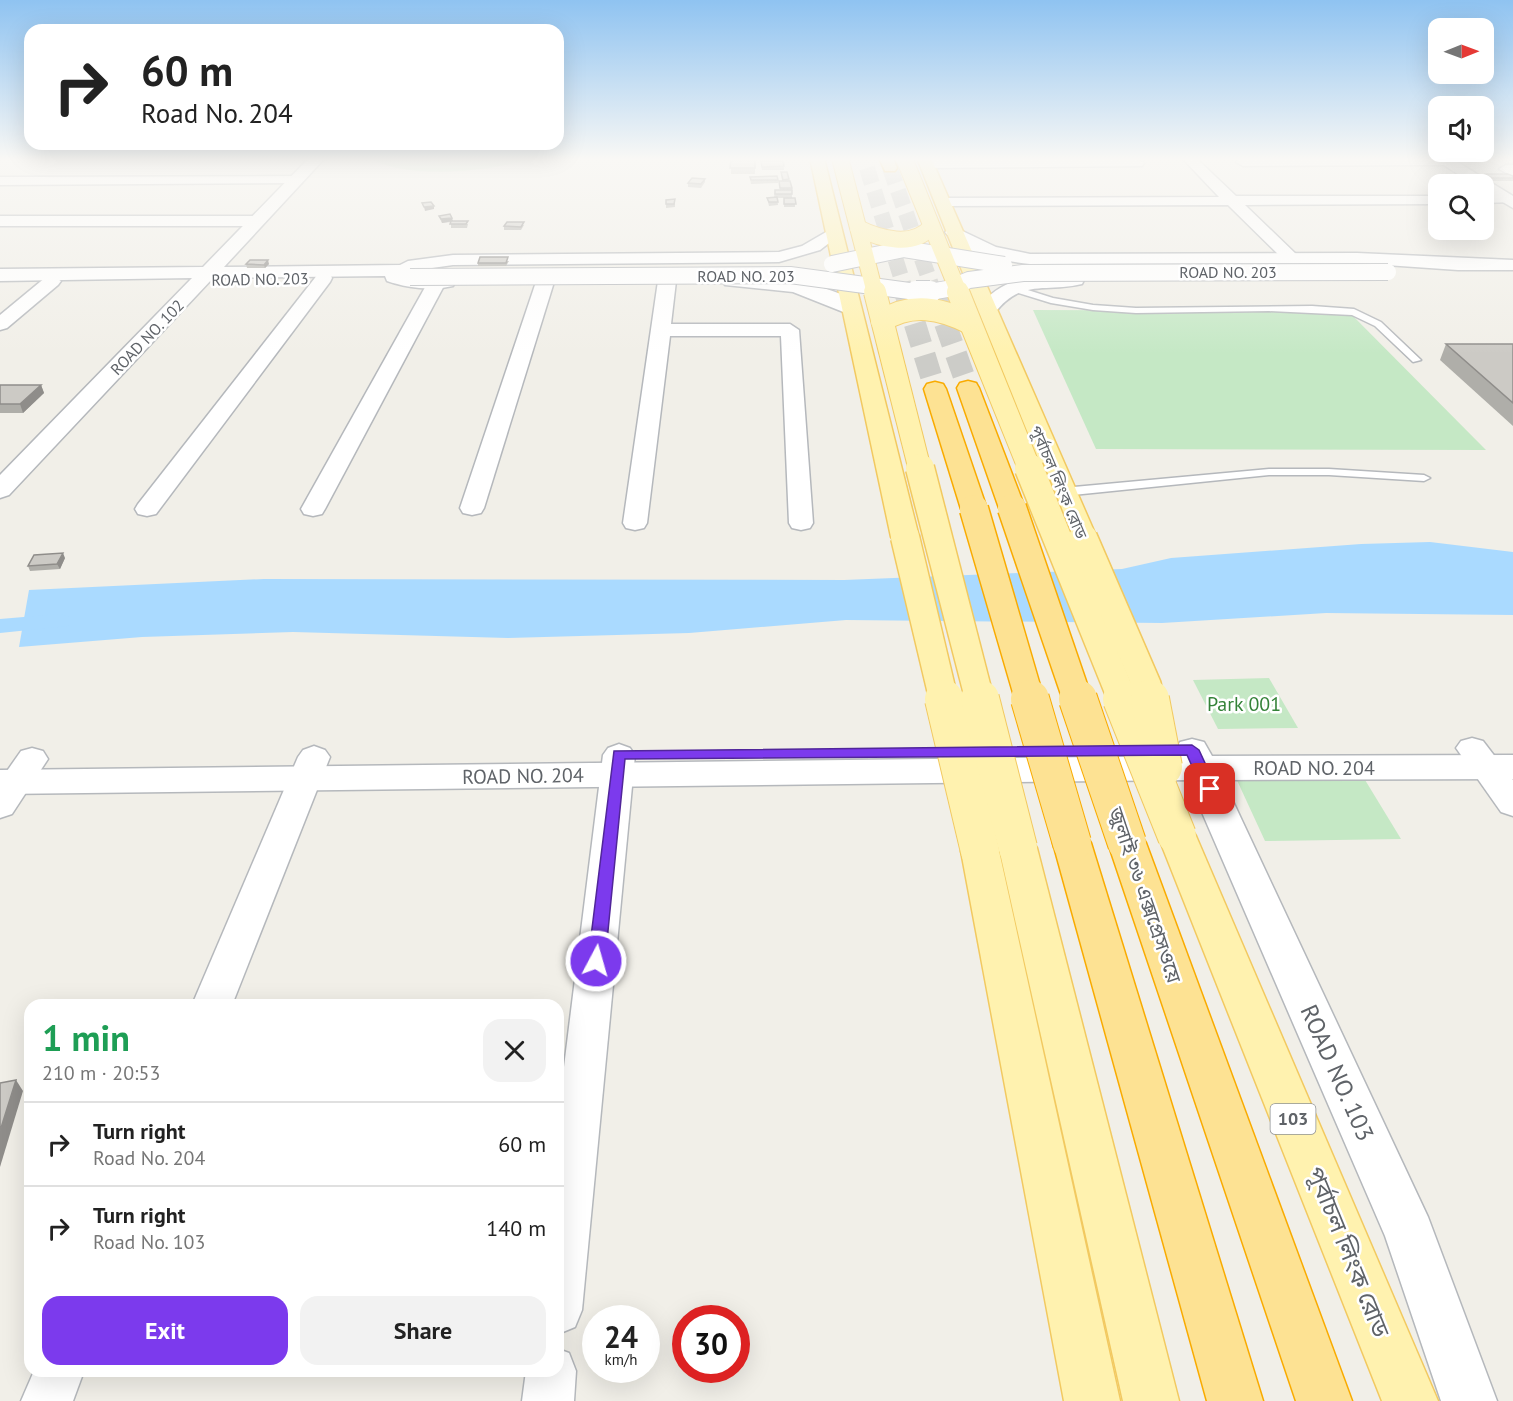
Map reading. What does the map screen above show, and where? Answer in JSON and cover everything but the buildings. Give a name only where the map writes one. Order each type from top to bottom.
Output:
[{"type":"highway","name":"জুলাই ৩৬ এক্সপ্রেসওয়ে","points":[[968,388],[1324,1401]]},
{"type":"highway","points":[[935,389],[974,509],[1235,1401]]},
{"type":"main road","points":[[842,223],[866,259],[873,285],[999,849],[1092,1401]]},
{"type":"main road","points":[[845,223],[851,309],[905,537],[999,849],[1151,1401]]},
{"type":"main road","points":[[935,223],[942,238],[954,284],[979,317],[1172,824]]},
{"type":"main road","name":"পূর্বাচল লিংক রোড","points":[[942,223],[942,238],[1063,492],[1147,686],[1172,824],[1410,1401]]},
{"type":"main road","points":[[845,230],[881,237],[905,238],[924,235],[942,238]]},
{"type":"main road","points":[[882,321],[900,310],[932,309],[979,317]]},
{"type":"street","name":"ROAD NO. 102","points":[[0,490],[249,223]]},
{"type":"street","points":[[1255,223],[1291,258]]},
{"type":"street","name":"ROAD NO. 203","points":[[405,273],[417,264],[453,260],[779,257],[805,252],[845,230]]},
{"type":"street","name":"ROAD NO. 203","points":[[942,238],[976,262],[1020,266],[1484,268],[1513,265]]},
{"type":"street","name":"ROAD NO. 203","points":[[0,282],[785,267],[866,259],[877,253],[916,249],[942,238],[1009,256],[1030,259],[1291,258],[1400,268]]},
{"type":"street","name":"ROAD NO. 203","points":[[979,317],[993,301],[1012,288],[1050,280],[1400,268]]},
{"type":"street","name":"ROAD NO. 203","points":[[197,277],[324,278],[405,273],[790,275],[924,293],[947,289],[954,284],[978,279],[1032,273],[1400,268],[1484,268],[1513,272]]},
{"type":"street","name":"ROAD NO. 203","points":[[405,273],[406,281],[437,282],[760,281],[819,293],[851,309]]},
{"type":"street","points":[[0,275],[197,277]]},
{"type":"street","name":"ROAD NO. 102","points":[[0,468],[197,277]]},
{"type":"street","points":[[147,509],[324,278]]},
{"type":"street","points":[[0,324],[52,281]]},
{"type":"street","points":[[635,523],[667,281]]},
{"type":"street","points":[[314,508],[437,282]]},
{"type":"street","points":[[472,508],[545,282]]},
{"type":"street","points":[[661,330],[790,330],[801,523]]},
{"type":"street","points":[[1496,757],[1513,804]]},
{"type":"street","name":"ROAD NO. 204","points":[[10,778],[310,768],[1496,757]]},
{"type":"street","name":"ROAD NO. 103","points":[[1196,759],[1410,1235],[1469,1401]]},
{"type":"street","points":[[564,1256],[618,765]]},
{"type":"street","points":[[214,999],[310,768]]},
{"type":"street","points":[[47,1401],[57,1377]]},
{"type":"street","points":[[548,1401],[550,1377]]},
{"type":"lane","points":[[1012,288],[1056,303],[1115,308],[1354,312],[1378,324],[1416,360]]},
{"type":"lane","points":[[1063,492],[1269,472],[1329,472],[1424,477]]},
{"type":"green space","points":[[1033,310],[1348,311],[1486,450],[1096,449]]},
{"type":"green space","name":"Park 001","points":[[1269,678],[1298,728],[1218,729],[1193,680]]},
{"type":"green space","points":[[1362,775],[1401,839],[1265,841],[1235,776]]},
{"type":"water","points":[[1430,542],[1513,552],[1513,615],[1326,613],[1162,623],[846,620],[689,633],[508,638],[293,632],[142,637],[19,647],[29,590],[264,579],[844,580],[1122,569],[1171,558],[1361,544]]},
{"type":"waterway","points":[[0,626],[59,621]]},
{"type":"tunnel","points":[[884,223],[906,293]]},
{"type":"tunnel","points":[[909,223],[934,293]]},
{"type":"tunnel","points":[[905,292],[935,389]]},
{"type":"tunnel","points":[[934,292],[968,388]]},
{"type":"route","points":[[596,961],[619,754],[1192,750],[1210,789]]}]
